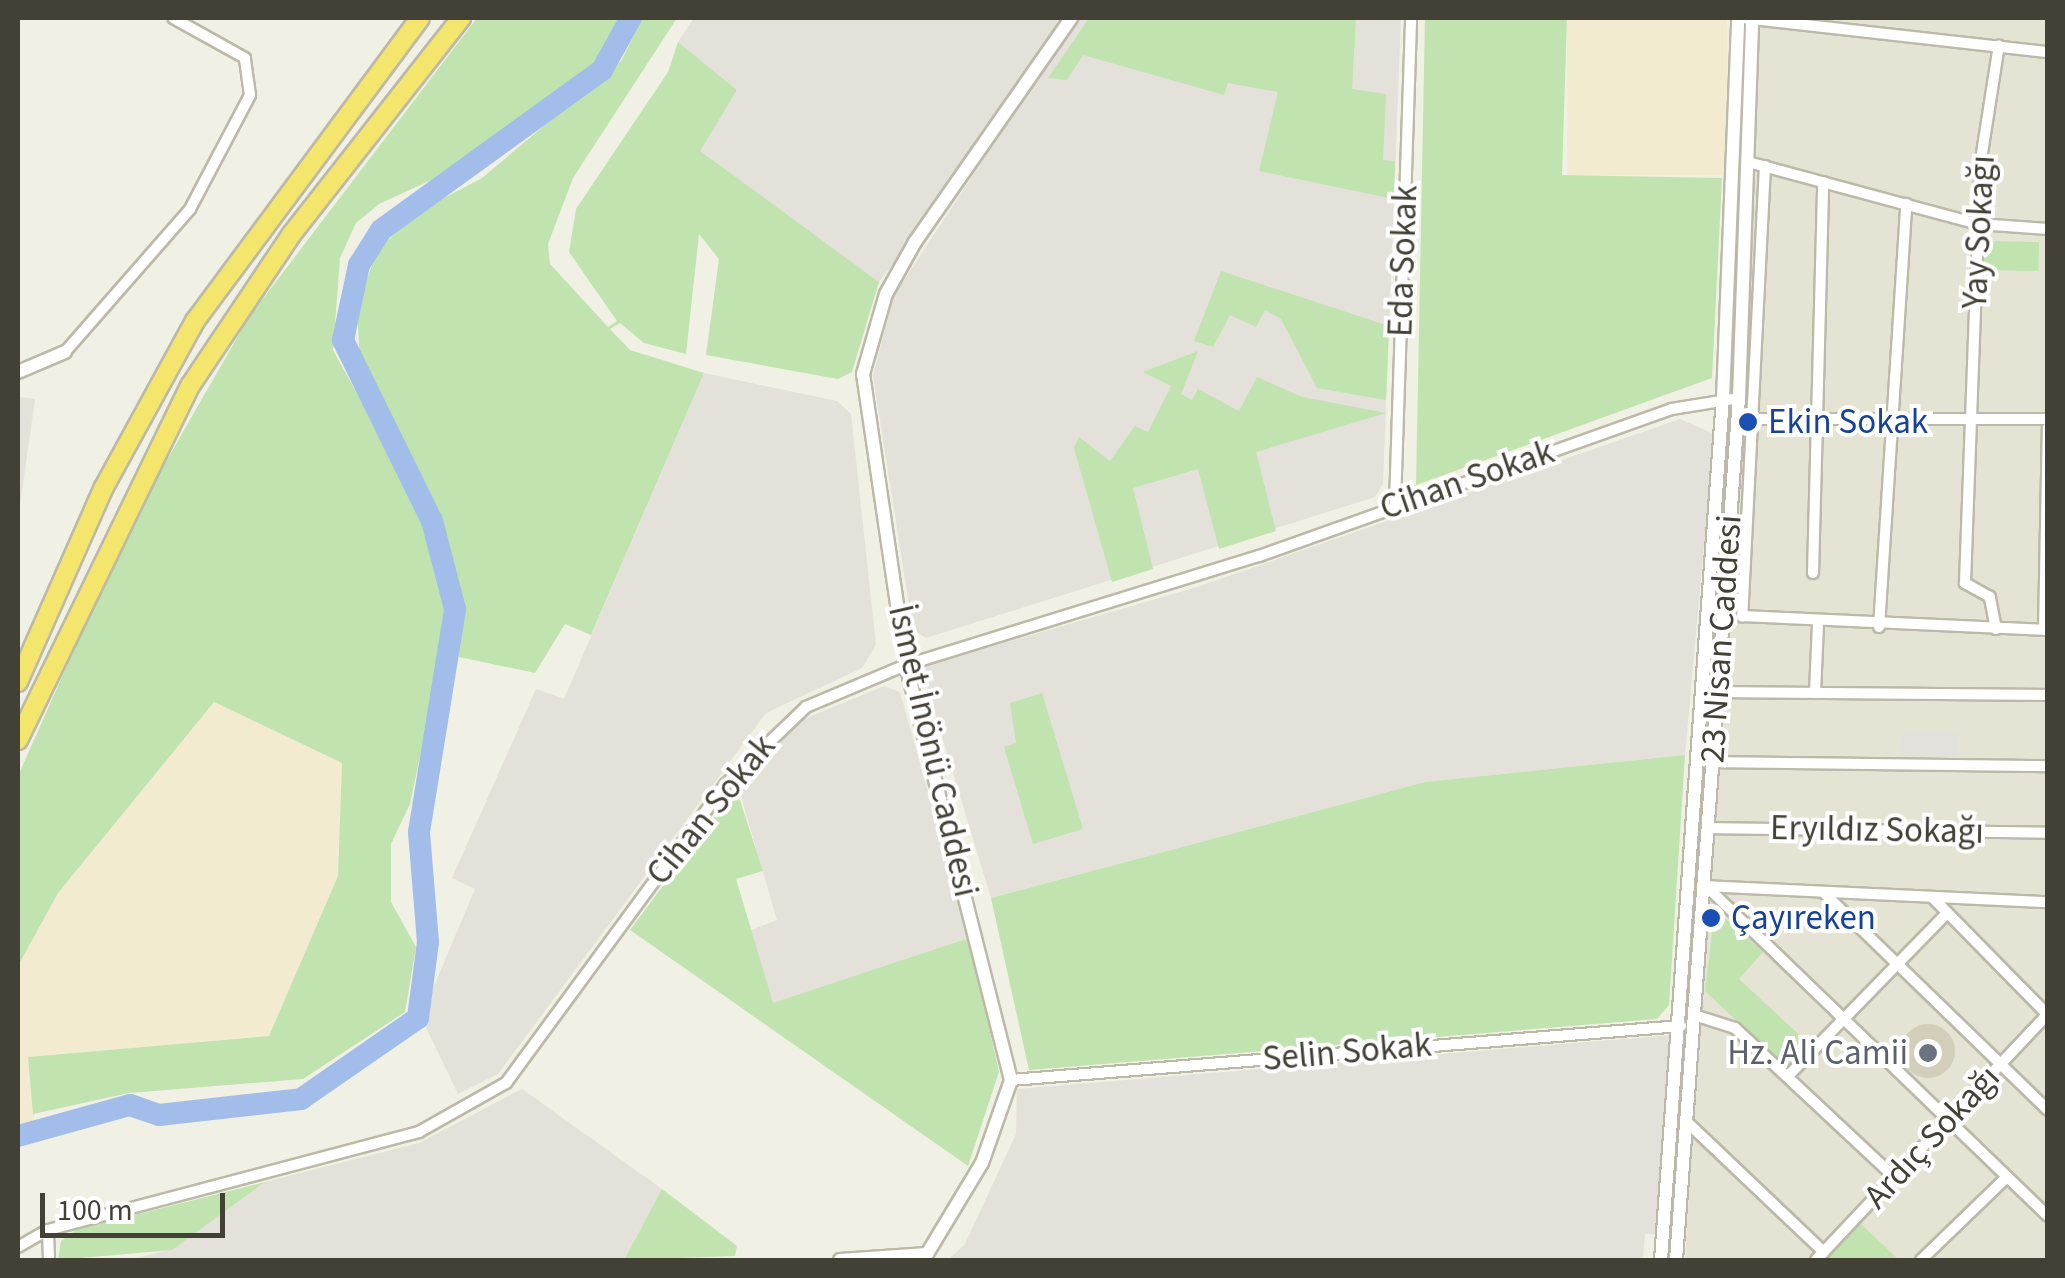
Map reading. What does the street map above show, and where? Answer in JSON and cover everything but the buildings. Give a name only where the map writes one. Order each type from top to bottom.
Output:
[{"type":"highway","points":[[18,682],[103,488],[195,322],[420,18]]},
{"type":"highway","points":[[18,740],[190,386],[290,235],[461,18]]},
{"type":"street","points":[[18,372],[33,370],[65,352],[190,209],[250,95],[245,58],[173,18]]},
{"type":"street","name":"İsmet İnönü Caddesi","points":[[1011,1080],[906,664],[863,374],[886,294],[915,242],[1071,18]]},
{"type":"street","name":"Eda Sokak","points":[[1395,504],[1411,18]]},
{"type":"street","points":[[1741,18],[2048,52]]},
{"type":"street","name":"23 Nisan Caddesi","points":[[1661,1260],[1682,1026],[1723,398],[1741,18]]},
{"type":"street","name":"23 Nisan Caddesi","points":[[1676,1260],[1740,398],[1752,18]]},
{"type":"street","points":[[1884,33],[1885,18]]},
{"type":"street","name":"Yay Sokağı","points":[[1996,630],[1990,598],[1966,583],[1978,224],[1999,46]]},
{"type":"street","points":[[1748,162],[1978,224],[2048,229]]},
{"type":"street","points":[[1765,166],[1742,616],[1878,627],[2046,630],[2048,428]]},
{"type":"street","points":[[1812,574],[1820,421],[1823,182]]},
{"type":"street","points":[[1878,627],[1898,419],[1906,204]]},
{"type":"street","name":"Cihan Sokak","points":[[18,1247],[48,1230],[419,1132],[506,1082],[778,726],[906,664],[1723,398],[1740,398]]},
{"type":"street","points":[[1754,420],[2048,419]]},
{"type":"street","points":[[1815,693],[1818,624]]},
{"type":"street","points":[[1716,692],[2048,695]]},
{"type":"street","points":[[1712,762],[2048,766]]},
{"type":"street","name":"Eryıldız Sokağı","points":[[1707,828],[2048,833]]},
{"type":"street","points":[[1704,886],[2048,902]]},
{"type":"street","points":[[1704,886],[2048,1216]]},
{"type":"street","points":[[1822,892],[2048,1110]]},
{"type":"street","points":[[1932,897],[1945,915],[2047,1015]]},
{"type":"street","points":[[1788,1076],[1945,915]]},
{"type":"street","points":[[1694,1014],[1735,1028],[1894,1177]]},
{"type":"street","name":"Ardıç Sokağı","points":[[1820,1256],[2047,1015]]},
{"type":"street","name":"Selin Sokak","points":[[1011,1080],[1682,1026]]},
{"type":"street","points":[[840,1260],[927,1257],[982,1163],[1011,1080]]},
{"type":"street","points":[[1688,1124],[1820,1256]]},
{"type":"street","points":[[1921,1260],[2006,1176]]},
{"type":"street","points":[[48,1230],[49,1260]]},
{"type":"shaded area","points":[[694,18],[1401,18],[1383,484],[1375,497],[926,638],[913,630],[873,376],[893,297],[1038,76],[879,282],[699,151],[737,90],[678,42]]},
{"type":"shaded area","points":[[1567,18],[1727,18],[1727,175],[1567,175]]},
{"type":"shaded area","points":[[1756,18],[2047,18],[2047,1260],[1685,1260]]},
{"type":"shaded area","points":[[704,373],[837,401],[851,414],[876,645],[862,668],[766,713],[498,1074],[458,1094],[421,1017],[475,889],[452,878],[536,689],[564,699]]},
{"type":"shaded area","points":[[18,397],[35,399],[18,520]]},
{"type":"shaded area","points":[[1680,419],[1714,434],[1685,755],[1425,782],[991,898],[921,667],[1197,587]]},
{"type":"shaded area","points":[[884,686],[900,692],[969,938],[773,1004],[746,932],[777,920],[740,793],[797,722]]},
{"type":"shaded area","points":[[213,702],[342,763],[338,876],[269,1036],[29,1057],[35,1128],[18,1129],[18,966],[58,893]]},
{"type":"shaded area","points":[[1902,731],[1958,733],[1957,757],[1901,755]]},
{"type":"shaded area","points":[[1672,1035],[1658,1234],[1645,1234],[1643,1260],[948,1260],[965,1244],[1016,1134],[1017,1089]]},
{"type":"shaded area","points":[[522,1089],[662,1189],[624,1260],[129,1260],[172,1249],[265,1182],[419,1143]]},
{"type":"green space","points":[[477,18],[626,18],[602,63],[453,170],[379,204],[356,223],[340,258],[333,350],[425,517],[450,613],[410,804],[391,844],[391,902],[416,947],[405,1012],[303,1079],[129,1093],[33,1114],[28,1057],[269,1036],[338,876],[342,763],[214,702],[58,893],[18,966],[18,776],[129,526],[249,317]]},
{"type":"green space","points":[[643,18],[677,18],[573,178],[548,244],[550,264],[608,327],[617,321],[569,252],[576,209],[668,72],[678,42],[737,90],[700,151],[879,282],[852,372],[838,379],[706,355],[719,259],[699,234],[686,354],[644,343],[620,323],[610,329],[630,350],[704,373],[591,635],[565,624],[535,673],[459,657],[462,598],[439,514],[360,367],[357,306],[378,249],[421,210],[482,178],[621,61]]},
{"type":"green space","points":[[1089,18],[1356,18],[1352,89],[1386,94],[1383,160],[1395,161],[1394,199],[1259,171],[1278,92],[1228,83],[1224,95],[1083,55],[1067,80],[1048,78]]},
{"type":"green space","points":[[1425,18],[1567,18],[1562,175],[1722,178],[1712,378],[1416,485]]},
{"type":"green space","points":[[1983,241],[2039,242],[2038,271],[1982,270]]},
{"type":"green space","points":[[1221,271],[1389,326],[1386,400],[1317,388],[1281,319],[1265,310],[1256,327],[1230,315],[1213,347],[1194,341]]},
{"type":"green space","points":[[1198,351],[1181,394],[1192,400],[1198,389],[1239,411],[1257,377],[1302,397],[1386,413],[1256,452],[1276,531],[1219,549],[1198,469],[1133,488],[1153,569],[1112,582],[1074,448],[1079,437],[1110,461],[1135,426],[1148,432],[1171,386],[1143,372]]},
{"type":"green space","points":[[1042,693],[1083,829],[1033,844],[1004,747],[1016,743],[1010,703]]},
{"type":"green space","points":[[1685,755],[1669,1005],[1657,1019],[1029,1070],[991,898],[1425,782]]},
{"type":"green space","points":[[736,788],[763,871],[736,879],[773,1003],[969,938],[999,1072],[968,1166],[630,930]]},
{"type":"green space","points":[[1715,909],[1763,952],[1739,979],[1808,1043],[1786,1067],[1705,991]]},
{"type":"green space","points":[[265,1182],[172,1250],[58,1260],[61,1241],[76,1230]]},
{"type":"green space","points":[[662,1189],[737,1246],[735,1256],[624,1260]]},
{"type":"green space","points":[[1860,1223],[1899,1260],[1826,1260]]},
{"type":"waterway","points":[[18,1136],[130,1105],[159,1115],[301,1099],[418,1018],[428,942],[419,832],[455,609],[432,521],[343,340],[359,265],[381,230],[602,70],[631,18]]},
{"type":"place","name":"Ekin Sokak","points":[[1748,422]]},
{"type":"place","name":"Çayıreken","points":[[1711,918]]},
{"type":"place","name":"Hz. Ali Camii","points":[[1928,1053]]}]
